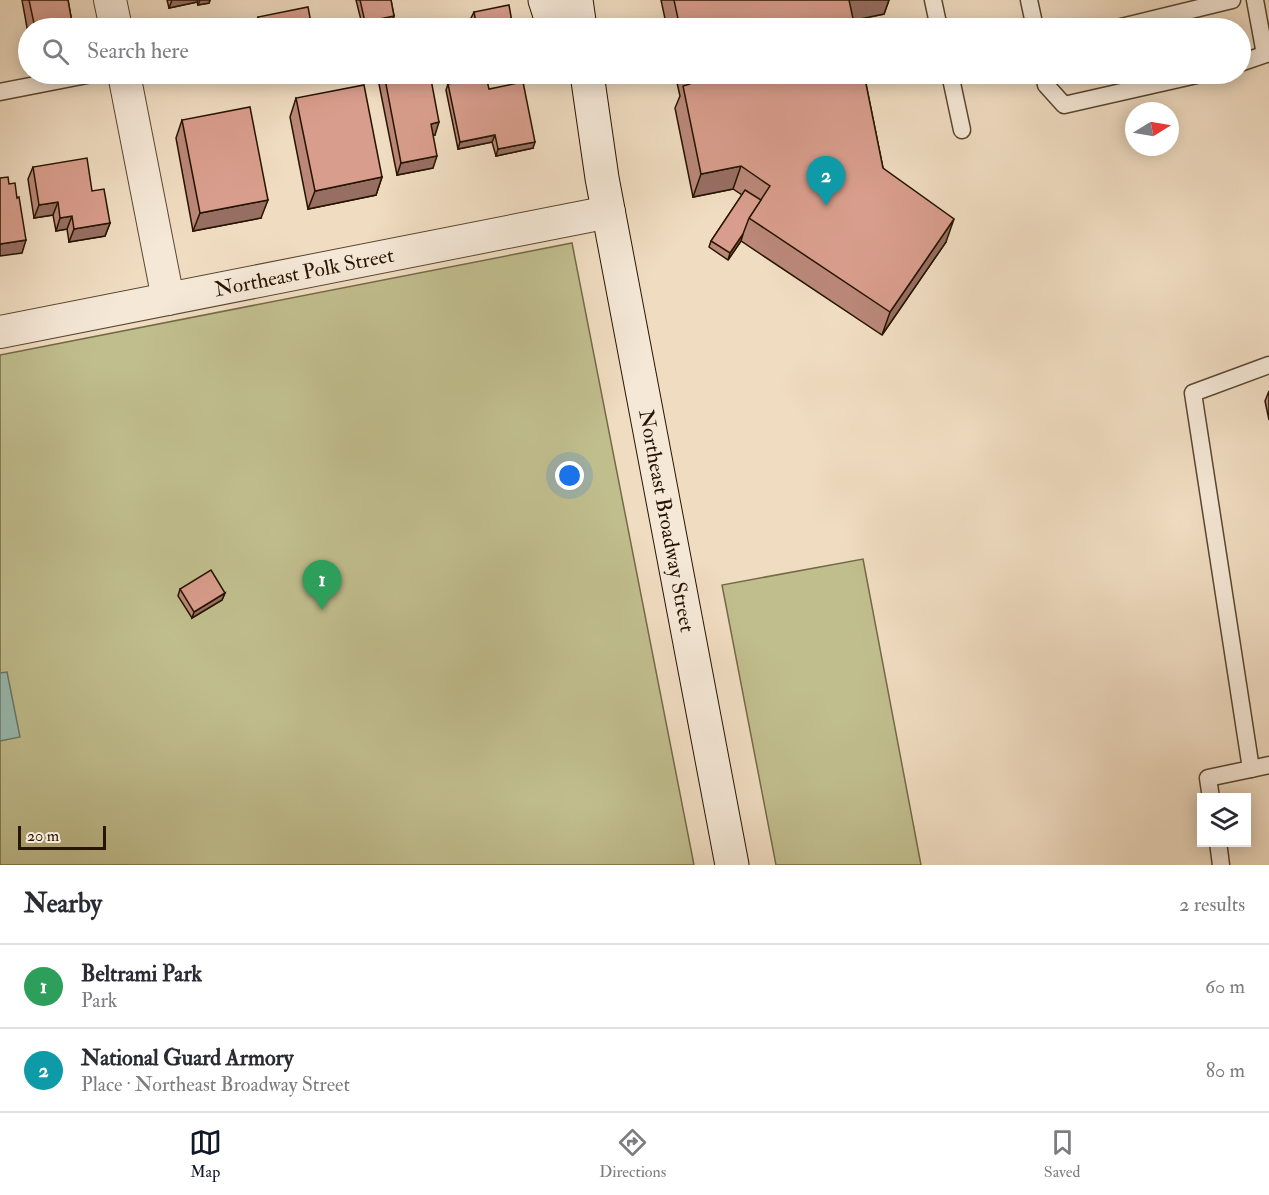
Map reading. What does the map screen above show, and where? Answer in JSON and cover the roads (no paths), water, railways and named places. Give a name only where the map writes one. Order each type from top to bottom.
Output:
[{"type":"main road","points":[[545,0],[551,18]]},
{"type":"main road","points":[[576,0],[579,18]]},
{"type":"main road","name":"Northeast Broadway Street","points":[[572,84],[602,178]]},
{"type":"main road","name":"Northeast Broadway Street","points":[[588,84],[602,178],[732,865]]},
{"type":"street","points":[[110,0],[114,18]]},
{"type":"street","points":[[126,84],[168,299]]},
{"type":"street","name":"Northeast Polk Street","points":[[0,332],[609,212]]},
{"type":"lane","points":[[933,0],[937,18]]},
{"type":"lane","points":[[1029,0],[1033,18]]},
{"type":"lane","points":[[1159,18],[1232,0]]},
{"type":"lane","points":[[1251,59],[1267,54],[1255,0]]},
{"type":"lane","points":[[0,92],[41,84]]},
{"type":"lane","points":[[952,84],[962,130]]},
{"type":"lane","points":[[1046,84],[1064,105],[1157,84]]},
{"type":"lane","points":[[1251,770],[1193,393],[1269,365]]},
{"type":"lane","points":[[1210,793],[1208,778],[1269,765]]},
{"type":"lane","points":[[1219,847],[1221,865]]},
{"type":"water","points":[[7,672],[20,737],[0,741],[0,673]]},
{"type":"place","name":"National Guard Armory","points":[[826,206]]},
{"type":"place","name":"Beltrami Park","points":[[322,610]]}]
